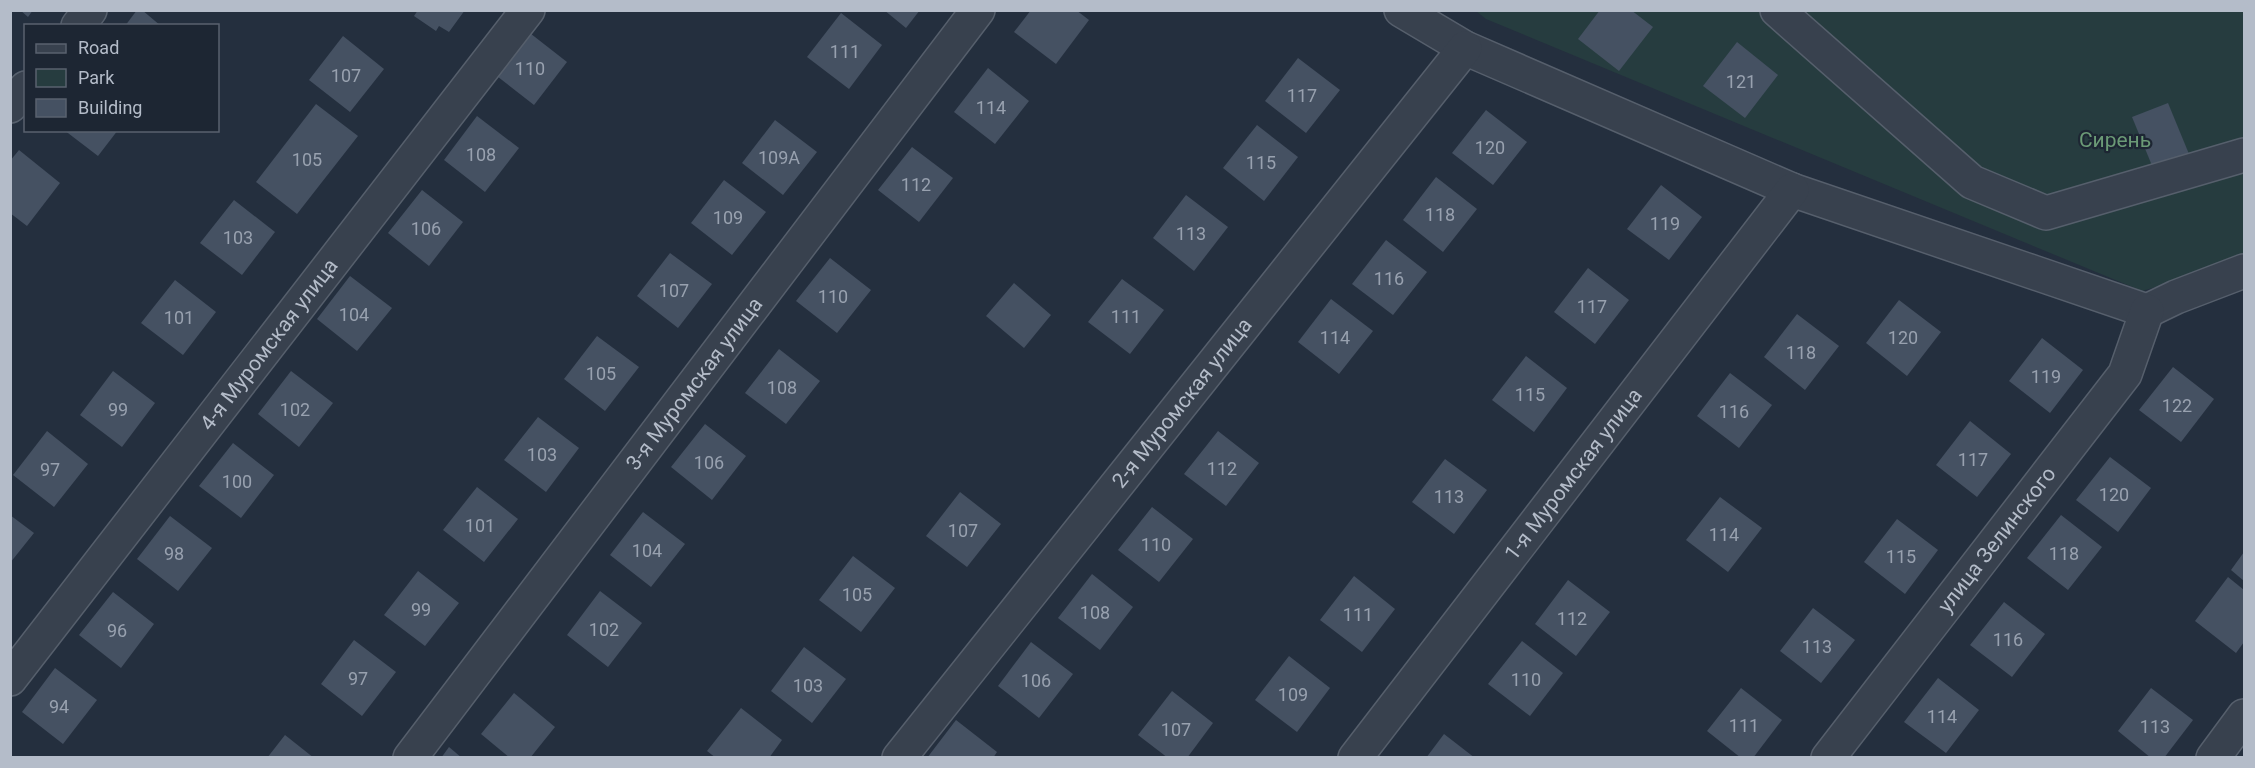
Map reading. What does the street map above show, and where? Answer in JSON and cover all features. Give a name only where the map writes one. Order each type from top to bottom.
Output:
[{"type":"street","points":[[80,24],[90,10]]},
{"type":"street","name":"4-я Муромская улица","points":[[10,679],[528,10]]},
{"type":"street","name":"3-я Муромская улица","points":[[410,758],[978,10]]},
{"type":"street","points":[[1401,10],[1465,48],[1792,190],[2147,311],[2176,297],[2244,271]]},
{"type":"street","points":[[1777,10],[1972,182],[2046,213],[2244,155]]},
{"type":"street","name":"2-я Муромская улица","points":[[899,758],[1465,48]]},
{"type":"street","points":[[10,106],[24,90]]},
{"type":"street","name":"1-я Муромская улица","points":[[1355,758],[1792,190]]},
{"type":"street","name":"улица Зелинского","points":[[1828,758],[2125,374],[2147,311]]},
{"type":"street","points":[[2213,758],[2244,716]]},
{"type":"green space","name":"Сирень","points":[[1476,11],[2244,11],[2244,262],[2142,291],[1486,19]]},
{"type":"building","points":[[20,10],[33,10],[28,17]]},
{"type":"building","points":[[137,10],[142,10],[159,24],[126,24]]},
{"type":"building","points":[[418,10],[465,10],[449,32],[439,26],[436,31],[414,16]]},
{"type":"building","points":[[884,10],[920,10],[906,28]]},
{"type":"building","points":[[1031,10],[1076,10],[1089,20],[1056,64],[1014,32]]},
{"type":"building","points":[[1600,10],[1631,10],[1653,27],[1619,71],[1578,39]]},
{"type":"building","points":[[841,13],[882,45],[849,89],[807,57]]},
{"type":"building","points":[[526,30],[567,62],[534,105],[493,73]]},
{"type":"building","points":[[343,36],[384,69],[350,112],[309,80]]},
{"type":"building","points":[[1737,42],[1778,75],[1745,118],[1703,86]]},
{"type":"building","points":[[1298,58],[1340,90],[1306,133],[1265,101]]},
{"type":"building","points":[[988,68],[1029,101],[995,144],[954,112]]},
{"type":"building","points":[[2168,103],[2189,154],[2153,168],[2132,117]]},
{"type":"building","points":[[316,104],[358,136],[297,214],[256,182]]},
{"type":"building","points":[[1486,110],[1527,142],[1493,185],[1452,153]]},
{"type":"building","points":[[477,116],[519,148],[485,192],[444,160]]},
{"type":"building","points":[[775,120],[817,152],[783,195],[742,163]]},
{"type":"building","points":[[1257,125],[1298,157],[1264,201],[1223,168]]},
{"type":"building","points":[[67,132],[116,132],[98,156]]},
{"type":"building","points":[[912,147],[953,178],[919,222],[878,190]]},
{"type":"building","points":[[19,150],[60,183],[27,226],[10,213],[10,161]]},
{"type":"building","points":[[1436,177],[1477,209],[1443,252],[1403,220]]},
{"type":"building","points":[[724,180],[766,212],[732,255],[691,223]]},
{"type":"building","points":[[1661,185],[1702,217],[1669,260],[1627,229]]},
{"type":"building","points":[[422,190],[463,222],[429,266],[388,233]]},
{"type":"building","points":[[1186,195],[1228,227],[1194,271],[1153,238]]},
{"type":"building","points":[[234,200],[275,232],[242,275],[200,243]]},
{"type":"building","points":[[1386,240],[1427,272],[1393,315],[1352,284]]},
{"type":"building","points":[[670,253],[712,284],[678,328],[637,296]]},
{"type":"building","points":[[830,258],[871,290],[837,333],[796,301]]},
{"type":"building","points":[[1588,268],[1629,300],[1595,344],[1554,312]]},
{"type":"building","points":[[350,276],[392,308],[357,351],[317,319]]},
{"type":"building","points":[[1122,279],[1164,310],[1130,354],[1088,322]]},
{"type":"building","points":[[175,280],[216,312],[183,355],[141,323]]},
{"type":"building","points":[[1014,283],[1051,315],[1024,348],[986,316]]},
{"type":"building","points":[[1331,299],[1373,331],[1339,374],[1298,342]]},
{"type":"building","points":[[1899,300],[1941,332],[1907,376],[1866,343]]},
{"type":"building","points":[[1797,314],[1839,346],[1805,390],[1764,357]]},
{"type":"building","points":[[597,336],[639,367],[605,411],[564,379]]},
{"type":"building","points":[[2042,338],[2083,370],[2050,413],[2009,381]]},
{"type":"building","points":[[779,349],[820,381],[786,424],[745,393]]},
{"type":"building","points":[[1526,356],[1567,388],[1534,432],[1492,400]]},
{"type":"building","points":[[2173,367],[2214,399],[2181,442],[2139,410]]},
{"type":"building","points":[[113,371],[155,403],[122,447],[80,415]]},
{"type":"building","points":[[291,371],[333,403],[299,447],[258,414]]},
{"type":"building","points":[[1730,373],[1772,405],[1739,448],[1697,416]]},
{"type":"building","points":[[538,417],[579,448],[546,492],[504,460]]},
{"type":"building","points":[[1970,421],[2011,454],[1977,497],[1936,465]]},
{"type":"building","points":[[705,424],[746,456],[712,500],[671,467]]},
{"type":"building","points":[[47,431],[88,464],[54,507],[13,475]]},
{"type":"building","points":[[1218,431],[1259,463],[1226,506],[1184,474]]},
{"type":"building","points":[[233,443],[274,475],[241,518],[199,486]]},
{"type":"building","points":[[2110,457],[2151,488],[2118,532],[2076,500]]},
{"type":"building","points":[[1445,459],[1487,490],[1454,534],[1412,502]]},
{"type":"building","points":[[477,487],[518,519],[484,562],[443,530]]},
{"type":"building","points":[[960,492],[1001,524],[967,567],[926,536]]},
{"type":"building","points":[[1720,497],[1762,528],[1728,572],[1686,540]]},
{"type":"building","points":[[1152,507],[1193,539],[1159,582],[1118,550]]},
{"type":"building","points":[[643,512],[685,544],[651,587],[610,555]]},
{"type":"building","points":[[10,515],[34,533],[10,563]]},
{"type":"building","points":[[2061,515],[2102,547],[2068,590],[2027,558]]},
{"type":"building","points":[[170,516],[212,548],[178,591],[137,559]]},
{"type":"building","points":[[1897,519],[1938,550],[1905,594],[1864,562]]},
{"type":"building","points":[[2244,552],[2244,581],[2231,570]]},
{"type":"building","points":[[853,556],[895,588],[861,632],[819,600]]},
{"type":"building","points":[[418,571],[459,603],[425,646],[384,615]]},
{"type":"building","points":[[1092,574],[1133,607],[1100,650],[1058,618]]},
{"type":"building","points":[[1354,576],[1395,609],[1362,652],[1320,620]]},
{"type":"building","points":[[2228,577],[2244,590],[2244,642],[2236,653],[2195,621]]},
{"type":"building","points":[[1568,580],[1610,612],[1576,656],[1535,624]]},
{"type":"building","points":[[600,591],[642,623],[608,667],[567,635]]},
{"type":"building","points":[[113,592],[154,624],[121,668],[79,635]]},
{"type":"building","points":[[2004,602],[2045,634],[2012,677],[1970,645]]},
{"type":"building","points":[[1813,608],[1855,640],[1821,683],[1780,651]]},
{"type":"building","points":[[354,640],[396,672],[362,716],[321,684]]},
{"type":"building","points":[[1522,641],[1563,673],[1530,716],[1488,684]]},
{"type":"building","points":[[1031,642],[1073,674],[1039,718],[998,686]]},
{"type":"building","points":[[804,647],[846,679],[812,723],[771,691]]},
{"type":"building","points":[[1289,656],[1330,688],[1297,732],[1255,700]]},
{"type":"building","points":[[55,668],[97,700],[63,744],[22,712]]},
{"type":"building","points":[[1938,678],[1979,710],[1946,753],[1904,722]]},
{"type":"building","points":[[1741,688],[1782,720],[1753,758],[1741,758],[1707,731]]},
{"type":"building","points":[[2151,688],[2193,720],[2164,758],[2151,758],[2118,731]]},
{"type":"building","points":[[1172,691],[1213,723],[1187,758],[1168,758],[1138,735]]},
{"type":"building","points":[[514,693],[555,727],[530,758],[510,758],[481,734]]},
{"type":"building","points":[[741,708],[782,740],[769,758],[716,758],[707,751]]},
{"type":"building","points":[[956,720],[997,752],[993,758],[927,758]]},
{"type":"building","points":[[1444,734],[1475,758],[1426,758]]},
{"type":"building","points":[[285,735],[314,758],[267,758]]},
{"type":"building","points":[[449,747],[462,758],[441,758]]}]
